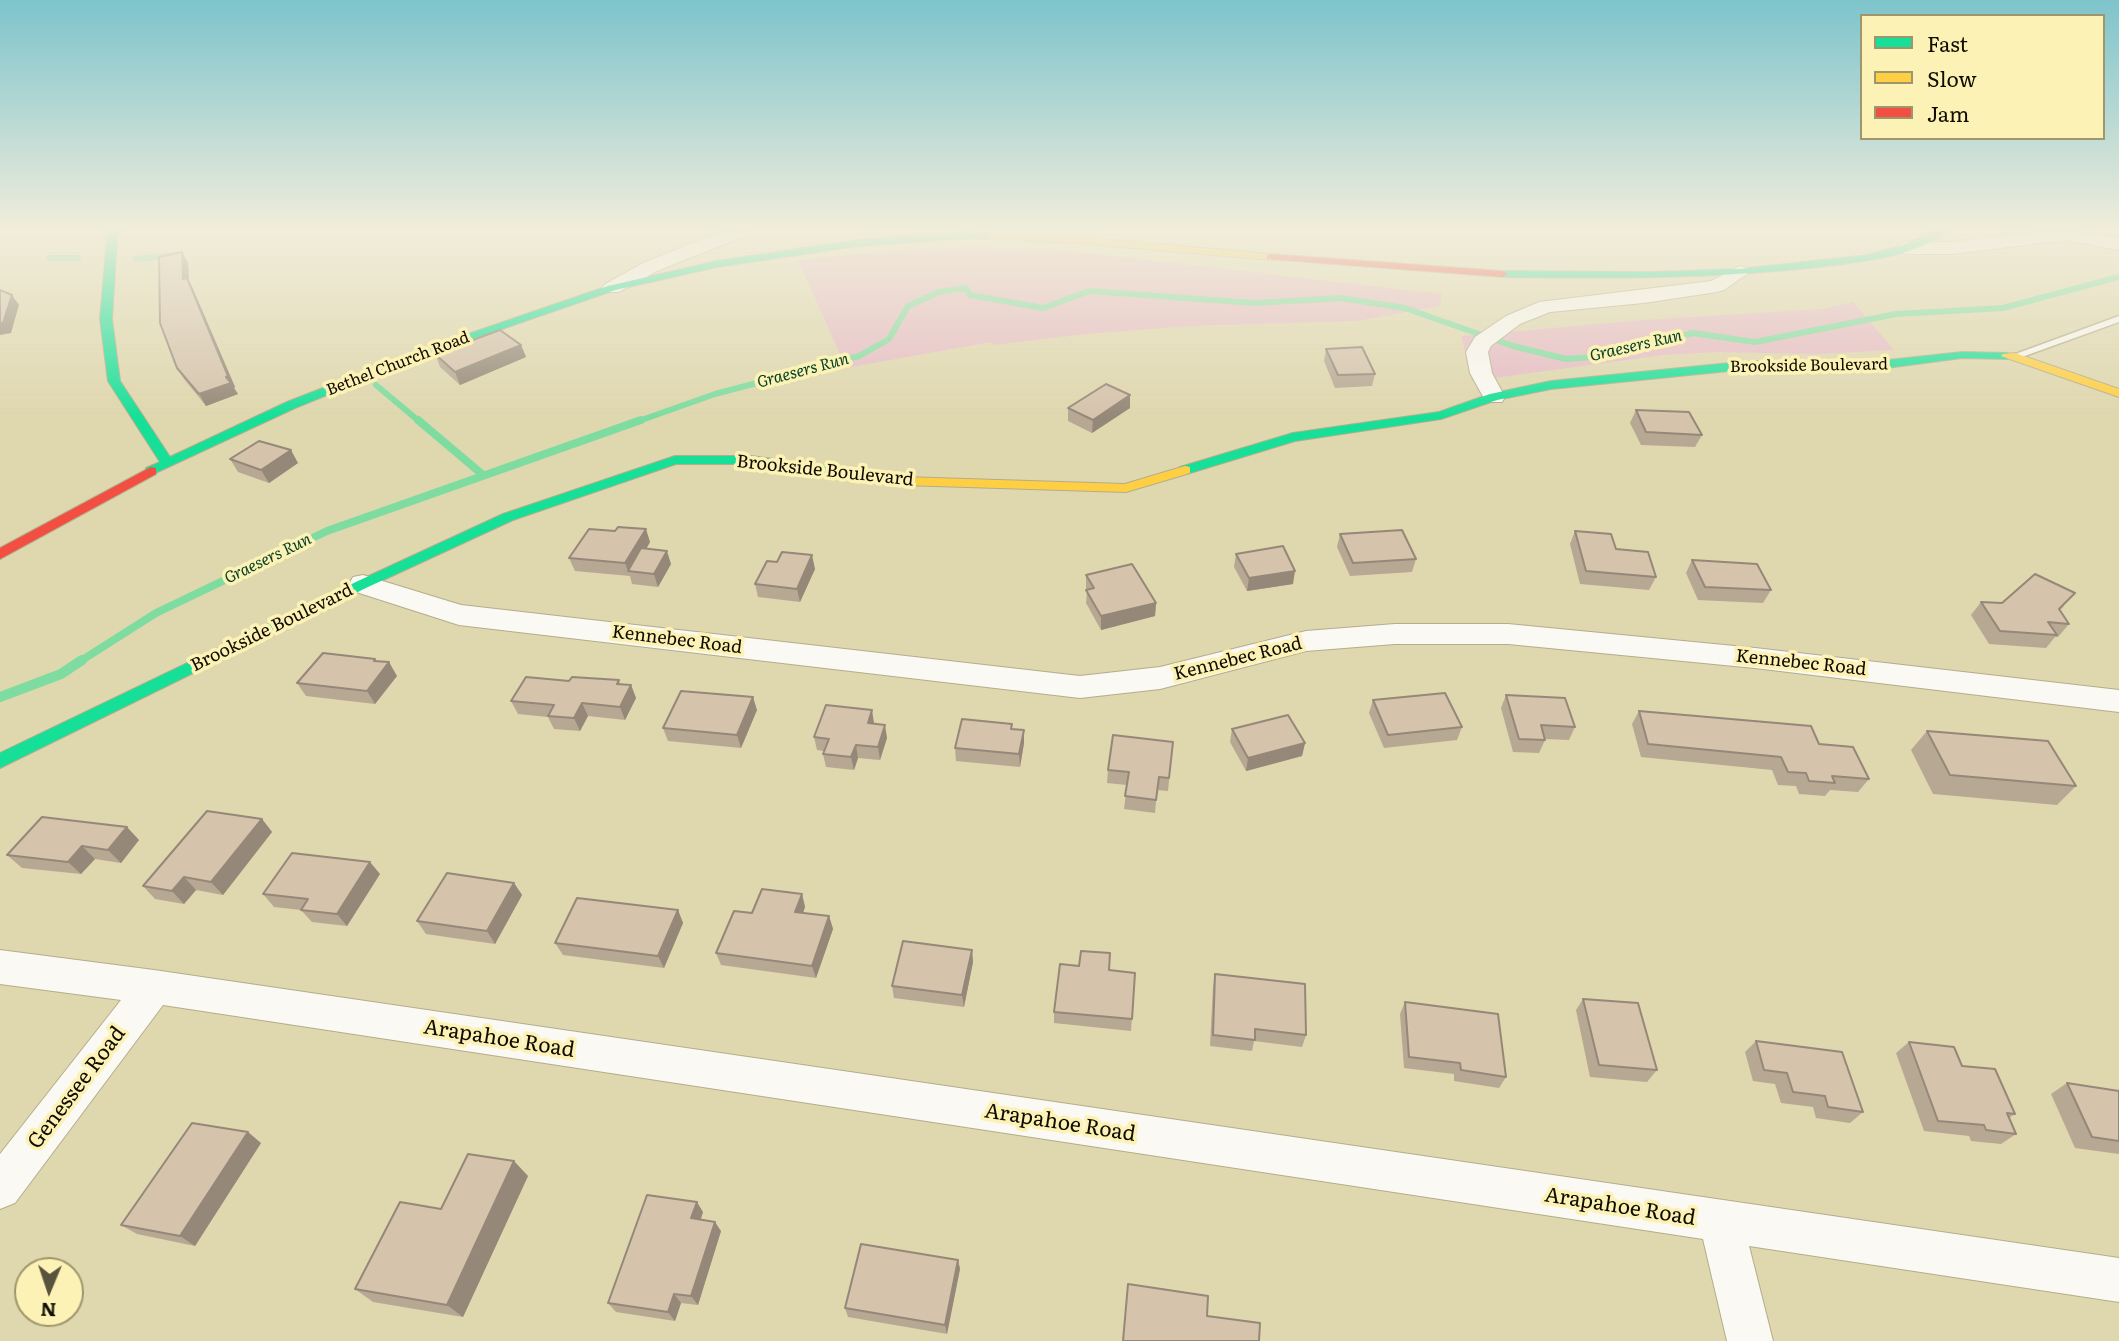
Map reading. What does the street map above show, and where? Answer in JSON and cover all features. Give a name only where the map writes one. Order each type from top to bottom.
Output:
[{"type":"street","points":[[108,292],[106,319],[114,381],[167,462]]},
{"type":"street","name":"Bethel Church Road","points":[[0,554],[167,462],[291,405],[402,361],[602,292]]},
{"type":"street","points":[[1494,397],[1481,373],[1477,352],[1488,338],[1513,320],[1546,306],[1680,292]]},
{"type":"street","name":"Brookside Boulevard","points":[[0,761],[363,584],[508,517],[675,460],[751,460],[903,481],[1126,488],[1293,437],[1441,415],[1494,397],[1551,385],[1749,365],[1879,365],[1962,355],[2015,356],[2119,393]]},
{"type":"street","name":"Kennebec Road","points":[[363,584],[458,615],[1080,687],[1160,678],[1306,641],[1395,634],[1508,634],[1769,659],[2119,701]]},
{"type":"street","name":"Arapahoe Road","points":[[0,967],[154,987],[2119,1280]]},
{"type":"street","name":"Genessee Road","points":[[0,1188],[154,987]]},
{"type":"street","points":[[1721,1222],[1750,1341]]},
{"type":"lane","points":[[2015,356],[2119,319]]},
{"type":"shaded area","points":[[812,292],[1421,292],[1442,294],[1440,306],[1357,321],[1190,326],[993,345],[991,342],[846,368]]},
{"type":"shaded area","points":[[1853,302],[1894,350],[1818,354],[1716,352],[1663,355],[1472,381],[1461,336],[1642,320],[1823,309]]},
{"type":"building","points":[[0,292],[4,292],[12,295],[3,323],[0,323]]},
{"type":"building","points":[[160,292],[193,292],[228,376],[226,377],[231,383],[199,394],[177,368],[160,323]]},
{"type":"building","points":[[500,330],[521,345],[455,372],[435,354]]},
{"type":"building","points":[[1362,347],[1375,374],[1338,375],[1326,349]]},
{"type":"building","points":[[1106,384],[1130,395],[1093,420],[1068,408]]},
{"type":"building","points":[[1636,410],[1689,412],[1702,435],[1646,432]]},
{"type":"building","points":[[259,441],[291,450],[261,470],[230,459]]},
{"type":"building","points":[[618,527],[646,529],[625,563],[569,558],[589,529],[615,531]]},
{"type":"building","points":[[1402,530],[1416,559],[1353,563],[1340,534]]},
{"type":"building","points":[[1575,531],[1611,534],[1616,549],[1648,552],[1656,577],[1586,571]]},
{"type":"building","points":[[1283,546],[1295,571],[1249,578],[1236,554]]},
{"type":"building","points":[[641,548],[667,551],[654,574],[628,571]]},
{"type":"building","points":[[782,552],[812,555],[797,589],[755,584],[767,561],[777,562]]},
{"type":"building","points":[[1692,560],[1757,564],[1771,590],[1705,587]]},
{"type":"building","points":[[1132,564],[1156,603],[1101,616],[1086,590],[1094,588],[1086,575]]},
{"type":"building","points":[[2035,574],[2075,593],[2059,609],[2069,624],[2048,622],[2057,635],[2000,631],[1981,602],[2002,603]]},
{"type":"building","points":[[323,653],[389,662],[367,691],[297,683]]},
{"type":"building","points":[[526,677],[569,681],[572,677],[619,680],[617,684],[631,685],[620,707],[582,703],[574,718],[548,716],[554,705],[511,701]]},
{"type":"building","points":[[681,691],[753,697],[737,735],[663,728]]},
{"type":"building","points":[[1445,693],[1462,727],[1388,735],[1373,700]]},
{"type":"building","points":[[1506,695],[1565,698],[1575,727],[1541,725],[1545,740],[1519,739]]},
{"type":"building","points":[[826,705],[872,710],[868,723],[885,725],[878,747],[856,745],[851,757],[823,754],[829,739],[814,737]]},
{"type":"building","points":[[1639,711],[1811,726],[1819,744],[1853,747],[1869,779],[1832,776],[1835,783],[1809,781],[1806,773],[1788,772],[1781,757],[1648,744]]},
{"type":"building","points":[[1288,715],[1305,743],[1248,758],[1232,729]]},
{"type":"building","points":[[962,719],[1012,724],[1011,729],[1024,730],[1019,754],[955,748]]},
{"type":"building","points":[[1927,731],[2048,741],[2076,786],[1950,775]]},
{"type":"building","points":[[1113,735],[1173,742],[1169,778],[1159,777],[1156,800],[1125,796],[1129,772],[1108,770]]},
{"type":"building","points":[[207,811],[262,819],[211,882],[184,877],[172,891],[143,886]]},
{"type":"building","points":[[42,817],[127,827],[108,850],[82,846],[68,862],[7,855]]},
{"type":"building","points":[[292,853],[370,862],[337,914],[301,910],[308,899],[263,894]]},
{"type":"building","points":[[447,873],[514,883],[487,931],[417,921]]},
{"type":"building","points":[[762,889],[802,894],[795,912],[829,916],[812,966],[716,953],[734,911],[752,913]]},
{"type":"building","points":[[577,898],[678,910],[658,956],[555,943]]},
{"type":"building","points":[[903,941],[972,950],[962,995],[892,986]]},
{"type":"building","points":[[1081,951],[1110,953],[1109,970],[1135,973],[1132,1019],[1054,1012],[1060,964],[1079,966]]},
{"type":"building","points":[[1215,974],[1305,984],[1306,1035],[1255,1029],[1255,1040],[1213,1035]]},
{"type":"building","points":[[1583,999],[1638,1003],[1657,1070],[1599,1065]]},
{"type":"building","points":[[1405,1002],[1498,1014],[1506,1077],[1461,1070],[1460,1063],[1409,1057]]},
{"type":"building","points":[[1756,1041],[1842,1052],[1863,1112],[1828,1107],[1825,1096],[1793,1092],[1787,1073],[1764,1070]]},
{"type":"building","points":[[1909,1042],[1954,1047],[1962,1066],[1995,1069],[2015,1114],[2007,1113],[2016,1134],[1986,1130],[1984,1125],[1938,1121]]},
{"type":"building","points":[[2067,1083],[2119,1091],[2119,1141],[2092,1137]]},
{"type":"building","points":[[192,1123],[248,1132],[180,1236],[121,1225]]},
{"type":"building","points":[[468,1154],[514,1161],[447,1305],[355,1289],[400,1202],[441,1209]]},
{"type":"building","points":[[647,1195],[697,1202],[691,1218],[715,1222],[691,1296],[674,1294],[668,1312],[608,1303]]},
{"type":"building","points":[[861,1244],[958,1260],[945,1325],[845,1308]]},
{"type":"building","points":[[1128,1284],[1208,1296],[1207,1316],[1260,1323],[1259,1341],[1123,1341]]},
{"type":"waterway","name":"Graesers Run","points":[[636,422],[715,394],[859,356],[889,339],[908,306],[942,292]]},
{"type":"waterway","name":"Graesers Run","points":[[968,292],[970,295],[1043,308],[1087,292]]},
{"type":"waterway","name":"Graesers Run","points":[[1097,292],[1255,303],[1341,298],[1405,308],[1513,346],[1566,359],[1606,356],[1693,333],[1755,342],[1896,314],[2003,308],[2064,292]]},
{"type":"waterway","points":[[376,385],[420,422]]},
{"type":"waterway","points":[[418,420],[483,475]]},
{"type":"waterway","name":"Graesers Run","points":[[79,662],[156,613],[327,531],[641,420]]},
{"type":"waterway","name":"Graesers Run","points":[[0,697],[61,674],[79,662]]},
{"type":"traffic: fast","points":[[108,292],[106,319],[114,381],[167,462]]},
{"type":"traffic: fast","points":[[151,471],[291,405],[414,356],[602,292]]},
{"type":"traffic: fast","points":[[1185,470],[1293,437],[1441,415],[1494,397],[1551,385],[1749,365],[1879,365],[1962,355],[2007,356]]},
{"type":"traffic: fast","points":[[0,761],[363,584],[508,517],[675,460],[751,460],[840,472]]},
{"type":"traffic: slow","points":[[2007,356],[2015,356],[2119,393]]},
{"type":"traffic: slow","points":[[840,472],[903,481],[1126,488],[1185,470]]},
{"type":"traffic: jam","points":[[0,554],[151,471]]}]
